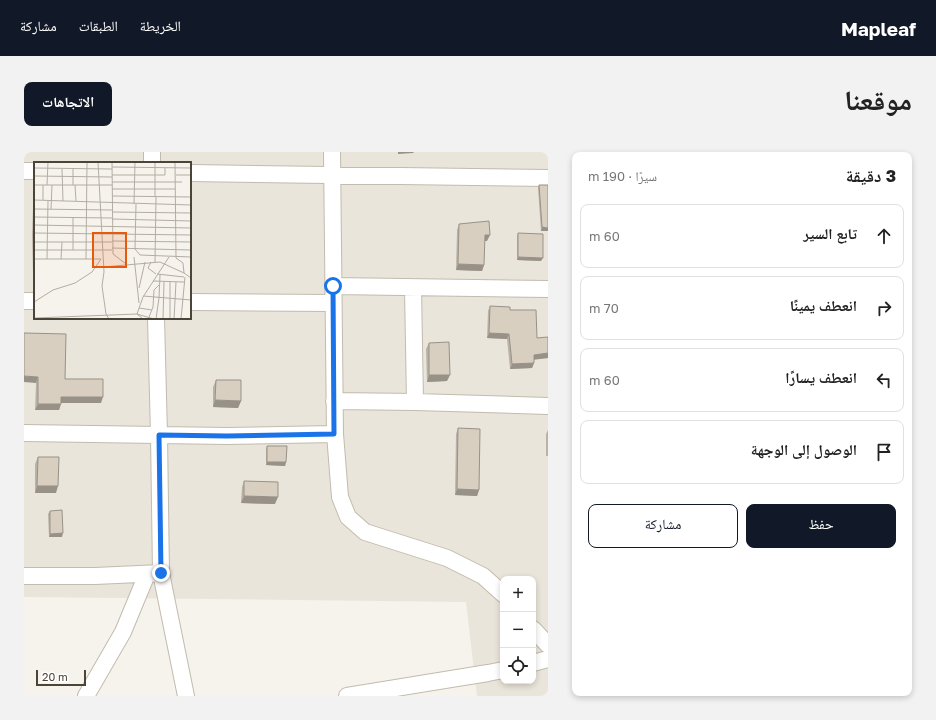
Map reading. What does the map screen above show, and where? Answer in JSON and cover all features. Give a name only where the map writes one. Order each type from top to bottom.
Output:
[{"type":"street","points":[[332,152],[334,434],[340,497],[348,516],[365,532],[447,558],[483,576],[500,591]]},
{"type":"street","points":[[191,173],[548,178]]},
{"type":"street","points":[[333,286],[548,289]]},
{"type":"street","points":[[413,288],[415,402]]},
{"type":"street","points":[[191,302],[333,303]]},
{"type":"street","points":[[156,319],[159,435],[154,573],[186,696]]},
{"type":"street","points":[[334,401],[548,406]]},
{"type":"street","points":[[24,433],[227,436],[334,434]]},
{"type":"street","points":[[24,576],[95,576],[154,573]]},
{"type":"street","points":[[86,696],[154,573]]},
{"type":"street","points":[[536,632],[548,645]]},
{"type":"street","points":[[536,662],[548,659]]},
{"type":"street","points":[[347,696],[488,674],[500,671]]},
{"type":"shaded area","points":[[24,152],[548,152],[548,696],[477,696],[466,602],[24,597]]},
{"type":"building","points":[[539,185],[548,185],[548,228],[542,227]]},
{"type":"building","points":[[489,221],[490,235],[485,235],[484,265],[458,264],[459,224]]},
{"type":"building","points":[[518,233],[543,234],[543,258],[518,257]]},
{"type":"building","points":[[490,306],[510,307],[510,310],[536,310],[537,338],[548,337],[548,353],[534,355],[534,363],[512,364],[509,334],[489,333]]},
{"type":"building","points":[[24,333],[66,334],[65,379],[103,379],[103,397],[61,397],[61,404],[38,404],[38,377],[24,376]]},
{"type":"building","points":[[449,342],[450,375],[429,375],[429,343]]},
{"type":"building","points":[[216,380],[241,380],[241,401],[215,400]]},
{"type":"building","points":[[458,428],[480,429],[479,490],[457,489]]},
{"type":"building","points":[[267,446],[287,446],[286,462],[267,462]]},
{"type":"building","points":[[38,457],[59,457],[58,486],[37,486]]},
{"type":"building","points":[[244,481],[278,482],[278,497],[244,496]]},
{"type":"building","points":[[62,510],[63,533],[50,534],[50,511]]},
{"type":"route","points":[[161,573],[159,435],[227,436],[334,434],[333,286]]}]
